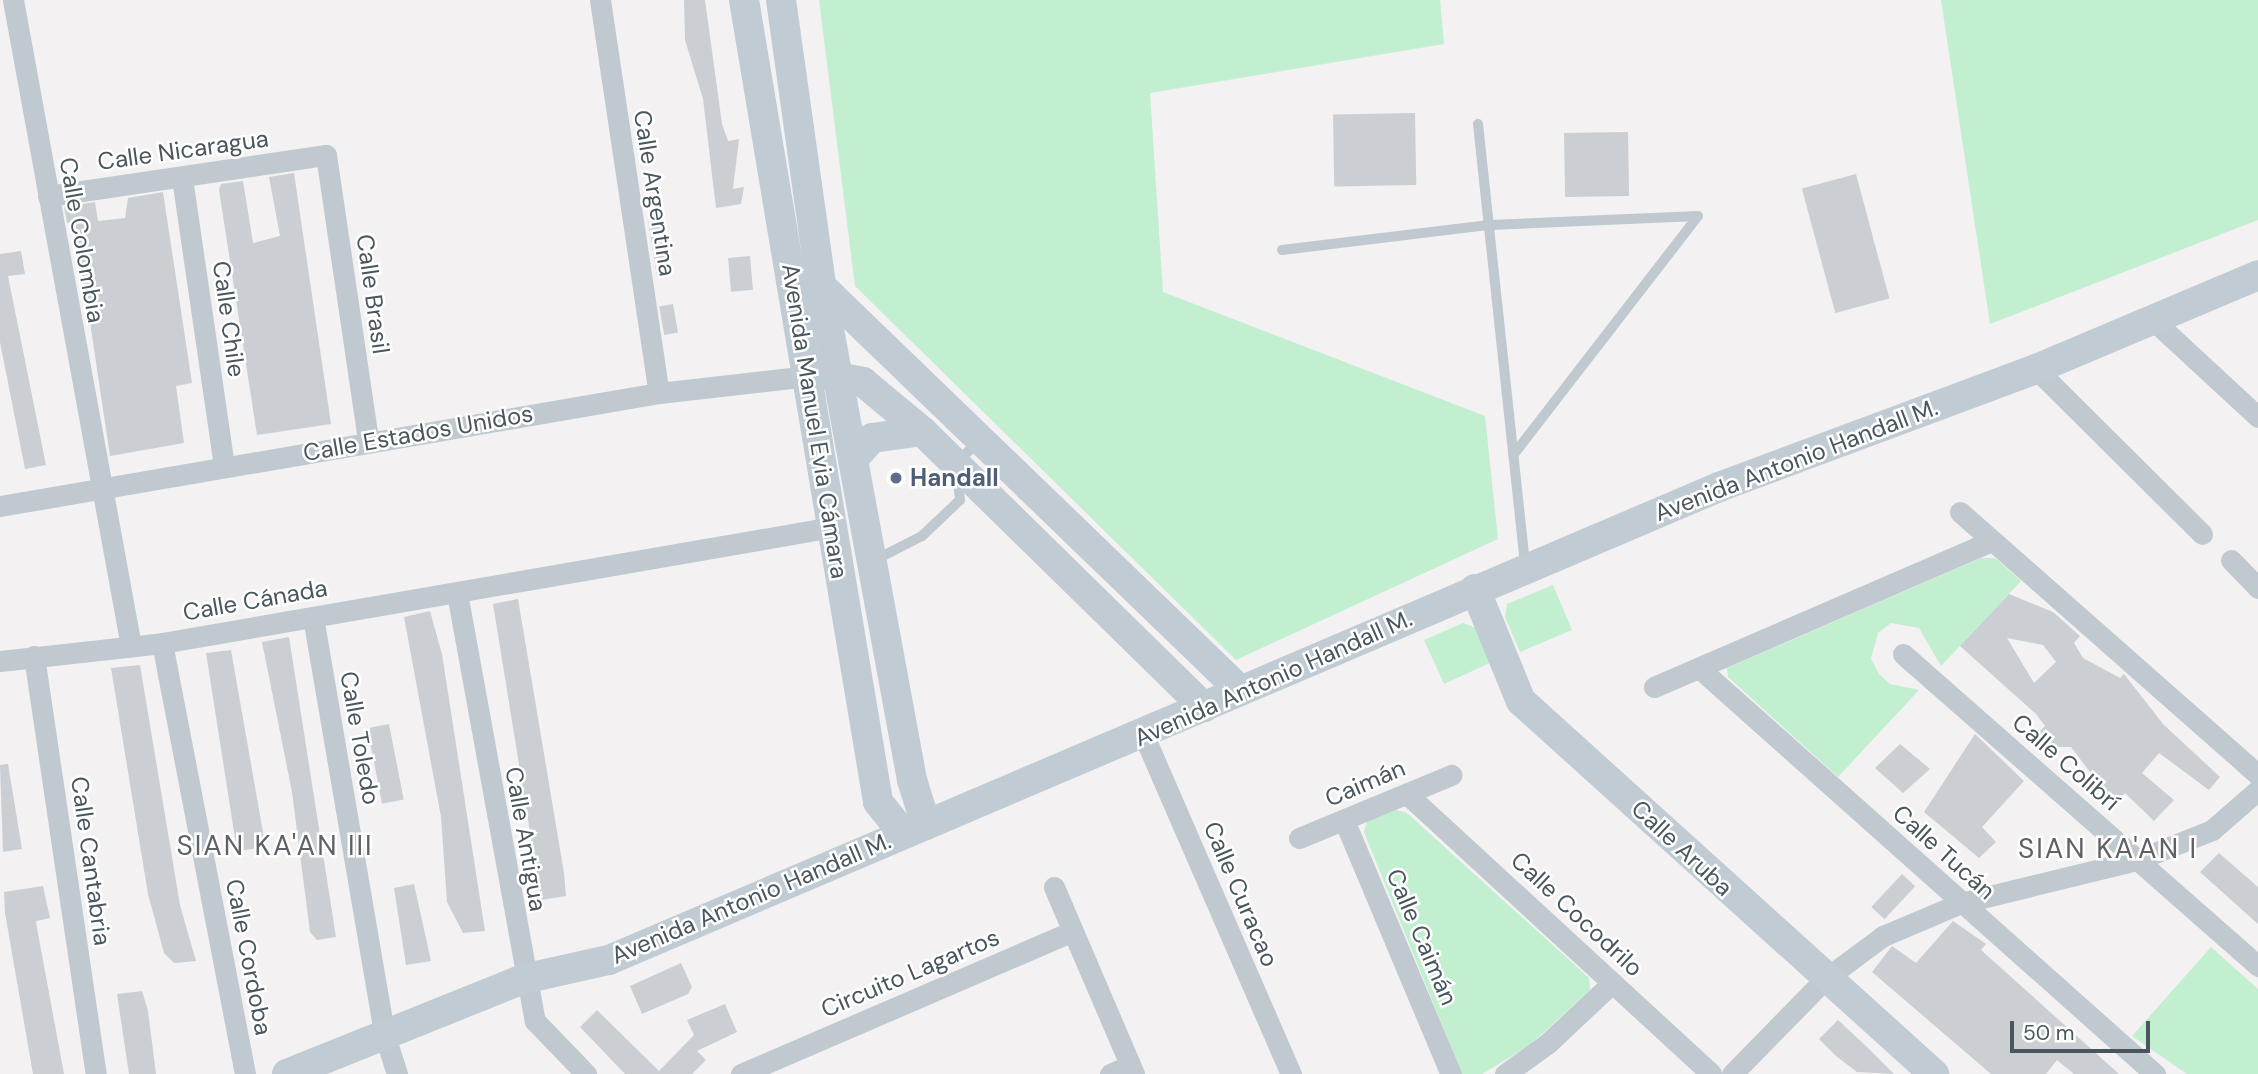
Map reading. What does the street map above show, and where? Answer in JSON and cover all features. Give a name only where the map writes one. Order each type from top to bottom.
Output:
[{"type":"street","name":"Calle Colombia","points":[[13,0],[98,488],[131,646]]},
{"type":"street","name":"Calle Argentina","points":[[600,0],[659,393]]},
{"type":"street","name":"Avenida Manuel Evia Cámara","points":[[744,0],[878,802],[914,829]]},
{"type":"street","name":"Avenida Manuel Evia Cámara","points":[[781,0],[821,286],[912,780],[914,829]]},
{"type":"street","name":"Calle Nicaragua","points":[[48,196],[326,155]]},
{"type":"street","name":"Calle Brasil","points":[[326,155],[368,441]]},
{"type":"street","name":"Calle Chile","points":[[182,178],[224,467]]},
{"type":"street","name":"Avenida Antonio Handall M.","points":[[287,1074],[384,1032],[523,979],[609,960],[914,829],[1144,736],[1204,707],[1525,568],[1720,487],[2036,369],[2258,275]]},
{"type":"street","name":"Avenida Manuel Evia Cámara","points":[[821,286],[1241,691]]},
{"type":"street","points":[[2153,320],[2258,417]]},
{"type":"street","points":[[2036,369],[2203,534]]},
{"type":"street","name":"Calle Estados Unidos","points":[[0,506],[659,393],[838,372]]},
{"type":"street","name":"Avenida Manuel Evia Cámara","points":[[838,372],[863,382],[922,431],[1204,707]]},
{"type":"street","points":[[854,458],[872,438],[922,431]]},
{"type":"street","points":[[1960,512],[2258,775]]},
{"type":"street","name":"Calle Cánada","points":[[0,661],[163,643],[833,527]]},
{"type":"street","points":[[1654,687],[1993,541]]},
{"type":"street","points":[[2231,560],[2258,588]]},
{"type":"street","name":"Calle Aruba","points":[[1475,589],[1521,701],[1825,979],[1934,1074]]},
{"type":"street","name":"Calle Antigua","points":[[457,593],[523,979],[535,1021],[586,1074]]},
{"type":"street","name":"Calle Toledo","points":[[313,617],[384,1032],[397,1074]]},
{"type":"street","name":"Calle Cordoba","points":[[163,643],[245,1074]]},
{"type":"street","name":"Calle Colibrí","points":[[1903,654],[2258,966]]},
{"type":"street","name":"Calle Cantabria","points":[[34,656],[96,1074]]},
{"type":"street","name":"Calle Tucán","points":[[1699,668],[2155,1074]]},
{"type":"street","name":"Calle Curacao","points":[[1144,736],[1291,1074]]},
{"type":"street","name":"Caimán","points":[[1299,838],[1451,775]]},
{"type":"street","points":[[1732,1074],[1825,979],[1883,936],[1961,903],[2137,860],[2212,830],[2258,790]]},
{"type":"street","name":"Calle Cocodrilo","points":[[1407,794],[1711,1074]]},
{"type":"street","name":"Calle Caimán","points":[[1344,820],[1451,1074]]},
{"type":"street","points":[[1054,887],[1132,1070],[1110,1074]]},
{"type":"street","name":"Circuito Lagartos","points":[[741,1074],[773,1068],[1073,931]]},
{"type":"street","points":[[1505,1074],[1547,1044],[1612,982]]},
{"type":"lane","points":[[1478,124],[1525,568]]},
{"type":"lane","points":[[1282,250],[1489,225],[1698,216],[1513,455]]},
{"type":"lane","points":[[873,561],[922,536],[960,500],[956,464],[980,439]]},
{"type":"green space","points":[[819,0],[1440,0],[1444,44],[1150,93],[1163,292],[1485,416],[1498,539],[1236,660],[855,286]]},
{"type":"green space","points":[[1941,0],[2258,0],[2258,220],[1990,324]]},
{"type":"green space","points":[[1981,558],[1995,558],[2021,581],[1941,666],[1919,628],[1891,623],[1878,633],[1871,659],[1879,674],[1890,684],[1919,690],[1838,777],[1728,677],[1727,668]]},
{"type":"green space","points":[[1553,585],[1572,630],[1520,652],[1505,617],[1507,604]]},
{"type":"green space","points":[[1463,623],[1476,628],[1492,662],[1444,684],[1424,640]]},
{"type":"green space","points":[[1394,809],[1407,813],[1589,978],[1590,990],[1530,1045],[1482,1074],[1462,1074],[1364,832],[1367,821]]},
{"type":"green space","points":[[2211,947],[2258,989],[2258,1074],[2187,1074],[2132,1036]]},
{"type":"building","points":[[684,0],[705,0],[722,124],[728,141],[739,139],[733,189],[744,187],[741,204],[716,208],[703,99],[685,40]]},
{"type":"building","points":[[1415,113],[1416,185],[1334,186],[1333,114]]},
{"type":"building","points":[[1628,132],[1629,196],[1565,197],[1564,133]]},
{"type":"building","points":[[294,173],[331,424],[257,435],[219,190],[221,184],[243,181],[253,243],[280,236],[269,177]]},
{"type":"building","points":[[1856,174],[1889,299],[1835,313],[1802,188]]},
{"type":"building","points":[[163,192],[192,383],[176,386],[184,443],[110,456],[75,222],[67,223],[64,207],[95,202],[98,221],[125,218],[128,198]]},
{"type":"building","points":[[662,219],[670,272],[657,275],[648,221]]},
{"type":"building","points":[[21,251],[25,274],[8,276],[46,465],[25,469],[0,342],[0,254]]},
{"type":"building","points":[[750,256],[753,290],[731,292],[728,258]]},
{"type":"building","points":[[673,304],[678,333],[664,335],[659,306]]},
{"type":"building","points":[[2009,594],[2053,612],[2080,636],[2074,643],[2083,658],[2120,678],[2124,674],[2163,724],[2220,777],[2209,790],[2159,753],[2142,773],[2174,800],[2154,821],[2125,793],[2119,801],[2109,797],[2071,747],[2050,747],[2036,735],[2045,726],[2036,714],[1960,646]],"holes":[[[2007,638],[2043,645],[2056,662],[2034,683]]]},
{"type":"building","points":[[518,599],[566,896],[541,900],[493,604]]},
{"type":"building","points":[[430,611],[442,654],[485,931],[463,933],[447,902],[441,817],[404,617]]},
{"type":"building","points":[[289,637],[336,937],[317,940],[310,932],[292,792],[262,642]]},
{"type":"building","points":[[231,650],[264,838],[257,839],[259,848],[237,851],[206,653]]},
{"type":"building","points":[[140,665],[180,905],[196,961],[174,963],[164,953],[148,894],[111,668]]},
{"type":"building","points":[[389,724],[404,800],[382,804],[367,728]]},
{"type":"building","points":[[1975,734],[2024,781],[1982,827],[1996,842],[1979,858],[1924,812]]},
{"type":"building","points":[[1900,744],[1930,769],[1903,793],[1875,768]]},
{"type":"building","points":[[8,764],[22,849],[3,852],[0,765]]},
{"type":"building","points":[[2219,853],[2258,887],[2258,924],[2200,872]]},
{"type":"building","points":[[1902,874],[1915,886],[1884,919],[1871,907]]},
{"type":"building","points":[[414,884],[431,961],[406,965],[394,888]]},
{"type":"building","points":[[43,886],[50,918],[36,921],[64,1074],[33,1074],[5,913],[4,892]]},
{"type":"building","points":[[1953,921],[1986,944],[1981,950],[2119,1074],[2074,1074],[2057,1060],[2046,1074],[1991,1074],[1872,972],[1892,946],[1916,963]]},
{"type":"building","points":[[681,963],[692,987],[688,994],[642,1014],[630,986]]},
{"type":"building","points":[[142,991],[148,1011],[156,1074],[129,1074],[117,994]]},
{"type":"building","points":[[725,1004],[737,1032],[697,1051],[706,1060],[692,1074],[625,1074],[580,1027],[597,1010],[659,1071],[694,1035],[687,1020]]},
{"type":"building","points":[[1838,1020],[1894,1074],[1857,1072],[1836,1056],[1819,1039]]},
{"type":"place","name":"Handall","points":[[896,478]]},
{"type":"district","name":"SIAN KA'AN III","points":[[275,846]]},
{"type":"district","name":"SIAN KA'AN I","points":[[2108,849]]}]
